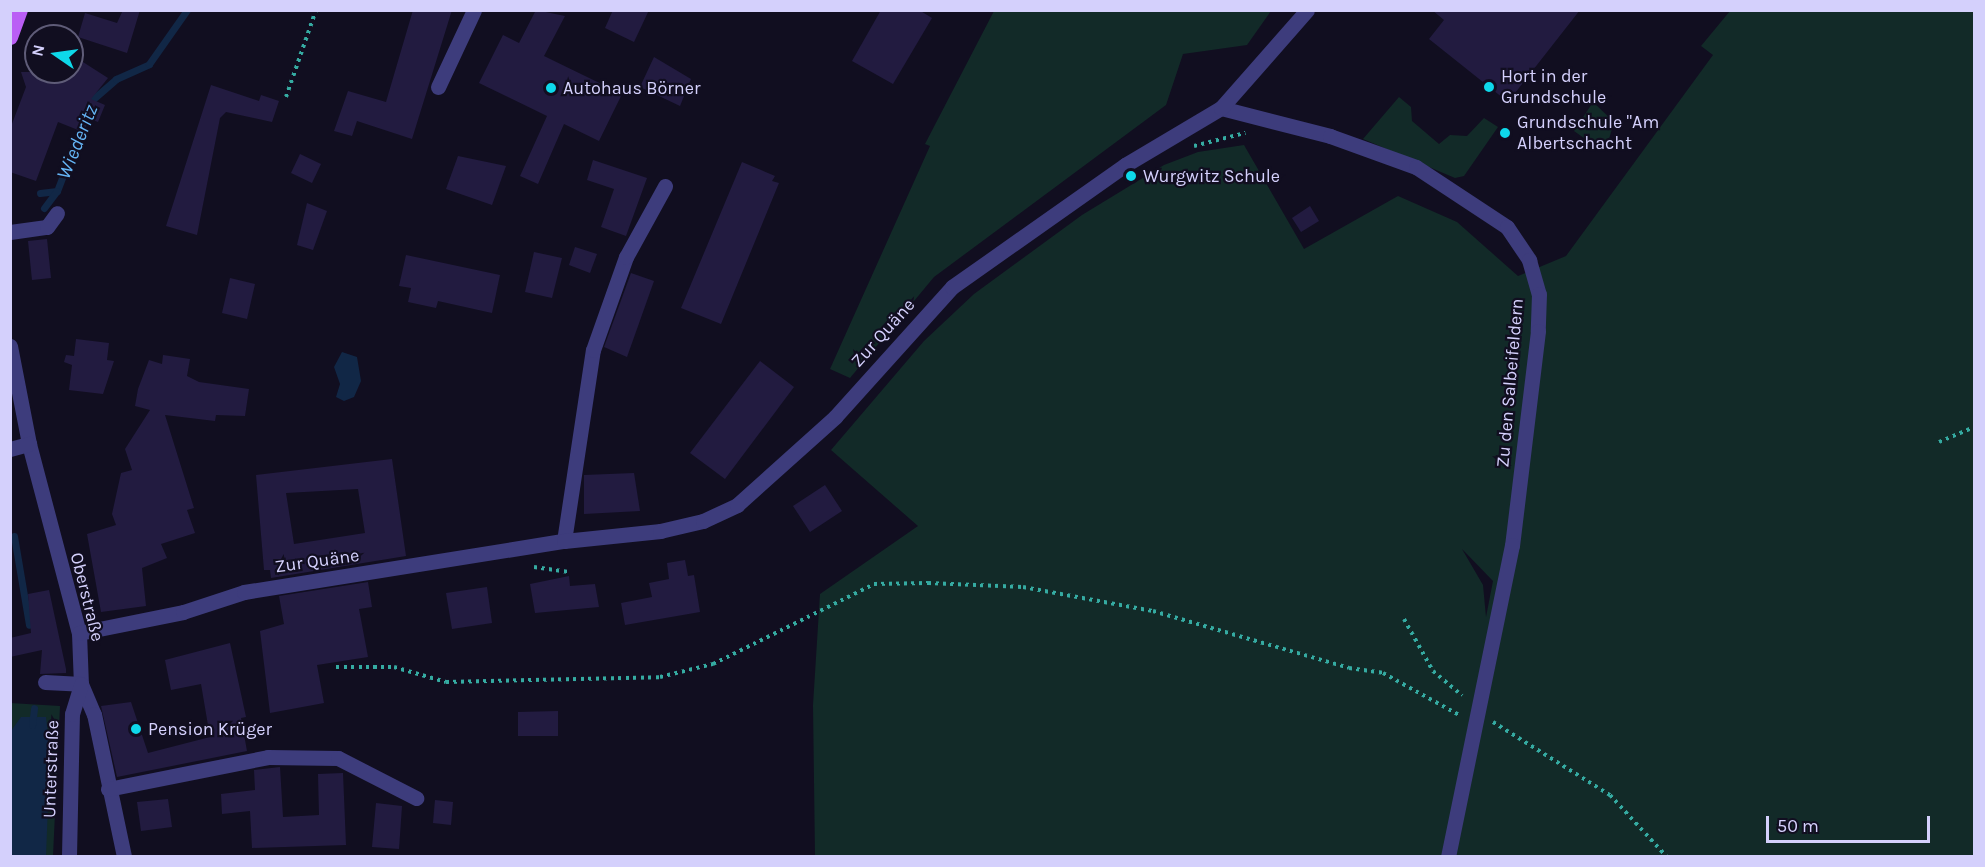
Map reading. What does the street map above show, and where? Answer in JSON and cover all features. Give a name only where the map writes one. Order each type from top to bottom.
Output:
[{"type":"main road","points":[[10,37],[20,10]]},
{"type":"street","points":[[438,87],[474,10]]},
{"type":"street","name":"Zur Quäne","points":[[79,633],[183,612],[244,592],[564,541],[660,531],[704,521],[737,505],[835,417],[952,287],[1125,165],[1221,108],[1307,10]]},
{"type":"street","name":"Zu den Salbeifeldern","points":[[1221,108],[1330,136],[1416,167],[1507,227],[1529,261],[1539,294],[1537,342],[1512,545],[1480,710],[1448,856]]},
{"type":"street","points":[[564,541],[593,350],[626,257],[665,186]]},
{"type":"street","points":[[10,232],[47,227],[57,213]]},
{"type":"street","name":"Oberstraße","points":[[10,346],[12,368],[29,444],[79,633],[81,684],[94,714],[108,789],[124,856]]},
{"type":"street","points":[[10,449],[29,444]]},
{"type":"street","points":[[45,682],[81,684]]},
{"type":"street","name":"Unterstraße","points":[[69,856],[72,714],[81,684]]},
{"type":"street","points":[[108,789],[268,757],[338,758],[416,798]]},
{"type":"path","points":[[286,97],[316,10]]},
{"type":"path","points":[[1939,442],[1974,428]]},
{"type":"path","points":[[534,567],[571,572]]},
{"type":"path","points":[[336,667],[394,667],[446,682],[660,677],[713,664],[874,584],[928,583],[1023,587],[1153,611],[1349,668],[1383,673],[1454,716],[1480,710]]},
{"type":"path","points":[[1404,619],[1433,671],[1480,710],[1610,795],[1666,856]]},
{"type":"green space","points":[[994,11],[1271,11],[1247,45],[1183,54],[1166,105],[934,277],[850,378],[830,369],[930,146],[925,144]]},
{"type":"green space","points":[[1730,11],[1974,11],[1974,856],[815,856],[813,705],[820,594],[918,526],[831,450],[924,341],[974,294],[1082,215],[1164,165],[1198,152],[1244,145],[1304,249],[1398,196],[1457,222],[1518,276],[1566,256],[1713,55],[1701,46]],"holes":[[[1462,549],[1493,581],[1486,617],[1483,585]]]},
{"type":"green space","points":[[1399,97],[1411,107],[1412,121],[1439,144],[1450,135],[1467,136],[1484,118],[1498,127],[1464,176],[1455,178],[1363,139]]},
{"type":"green space","points":[[1593,102],[1614,122],[1609,139],[1591,143],[1574,131]]},
{"type":"green space","points":[[10,703],[60,706],[53,856],[11,856]]},
{"type":"water","points":[[342,352],[357,357],[361,381],[354,397],[344,401],[336,397],[340,384],[334,367]]},
{"type":"water","points":[[21,717],[46,717],[50,754],[46,856],[11,856],[11,731]]},
{"type":"building","points":[[123,10],[140,10],[127,53],[84,39],[84,24],[82,24],[85,13],[117,23]]},
{"type":"building","points":[[413,10],[452,10],[412,139],[357,121],[352,136],[334,131],[348,91],[386,102]]},
{"type":"building","name":"Autohaus Börner","points":[[536,10],[565,16],[544,56],[622,94],[599,141],[564,124],[538,184],[520,176],[547,116],[479,83],[503,35],[519,43]]},
{"type":"building","points":[[613,10],[649,10],[634,42],[605,28]]},
{"type":"building","points":[[881,10],[919,10],[932,18],[893,84],[852,61]]},
{"type":"building","points":[[1432,10],[1580,10],[1508,102],[1429,39],[1444,20]]},
{"type":"building","points":[[654,57],[691,79],[680,106],[640,87]]},
{"type":"building","points":[[84,63],[108,78],[91,99],[105,105],[98,122],[83,116],[78,130],[58,122],[36,181],[10,172],[10,129],[26,87],[25,84],[84,84]]},
{"type":"building","points":[[211,85],[259,101],[261,95],[279,101],[272,122],[226,112],[220,118],[197,235],[166,226]]},
{"type":"building","points":[[300,154],[321,164],[312,183],[291,173]]},
{"type":"building","points":[[458,156],[506,166],[492,205],[446,189]]},
{"type":"building","points":[[593,160],[647,178],[626,236],[601,227],[614,189],[587,180]]},
{"type":"building","points":[[742,162],[775,176],[772,181],[779,183],[721,324],[681,308]]},
{"type":"building","points":[[307,203],[327,211],[313,250],[297,245]]},
{"type":"building","points":[[1310,206],[1319,221],[1301,232],[1292,218]]},
{"type":"building","points":[[47,239],[51,278],[32,280],[28,241]]},
{"type":"building","points":[[575,247],[597,254],[590,273],[569,265]]},
{"type":"building","points":[[534,252],[562,258],[552,298],[525,292]]},
{"type":"building","points":[[406,255],[500,275],[492,313],[438,301],[436,308],[408,302],[411,288],[399,286]]},
{"type":"building","points":[[631,273],[654,281],[627,357],[604,347]]},
{"type":"building","points":[[230,278],[255,284],[247,319],[222,313]]},
{"type":"building","points":[[76,339],[109,343],[107,360],[114,361],[103,394],[69,390],[72,365],[64,362],[66,355],[74,356]]},
{"type":"building","points":[[163,355],[190,359],[187,376],[199,382],[249,389],[245,416],[216,415],[215,421],[165,415],[194,508],[187,510],[195,533],[161,544],[167,558],[142,568],[146,606],[101,612],[87,534],[116,525],[112,514],[121,473],[132,470],[125,449],[150,410],[135,406],[138,389],[149,360],[162,364]]},
{"type":"building","points":[[760,361],[794,387],[725,479],[690,453]]},
{"type":"building","points":[[392,459],[406,556],[271,578],[270,570],[264,570],[256,475]],"holes":[[[358,489],[365,533],[294,544],[286,493]]]},
{"type":"building","points":[[634,473],[640,511],[584,514],[584,475]]},
{"type":"building","points":[[825,485],[842,511],[810,532],[793,506]]},
{"type":"building","points":[[685,560],[688,576],[694,575],[700,612],[625,625],[621,603],[652,597],[649,583],[669,579],[667,563]]},
{"type":"building","points":[[569,576],[570,586],[595,584],[599,607],[535,613],[530,584]]},
{"type":"building","points":[[368,582],[372,607],[359,609],[368,657],[317,665],[324,703],[270,713],[260,631],[284,624],[279,596]]},
{"type":"building","points":[[487,587],[492,623],[452,629],[446,593]]},
{"type":"building","points":[[49,590],[66,673],[40,674],[42,650],[10,657],[10,638],[31,633],[28,594]]},
{"type":"building","points":[[230,643],[246,717],[241,718],[247,751],[117,777],[101,706],[131,702],[148,753],[210,737],[201,684],[171,690],[165,660]]},
{"type":"building","points":[[558,711],[558,736],[518,736],[518,712]]},
{"type":"building","points":[[280,767],[283,817],[319,815],[318,774],[343,773],[346,845],[252,848],[250,811],[222,814],[221,794],[255,790],[254,770]]},
{"type":"building","points":[[168,799],[172,827],[141,831],[137,802]]},
{"type":"building","points":[[435,800],[453,802],[451,825],[433,823]]},
{"type":"building","points":[[376,803],[402,806],[399,849],[372,847]]},
{"type":"waterway","name":"Wiederitz","points":[[40,193],[57,191],[92,100],[116,79],[149,64],[187,10]]},
{"type":"waterway","points":[[44,208],[57,191]]},
{"type":"waterway","points":[[14,536],[29,625]]},
{"type":"waterway","points":[[32,725],[34,708]]},
{"type":"place","name":"Hort in der Grundschule","points":[[1489,87]]},
{"type":"place","name":"Autohaus Börner","points":[[551,88]]},
{"type":"place","name":"Grundschule \"Am Albertschacht","points":[[1505,133]]},
{"type":"place","name":"Wurgwitz Schule","points":[[1131,176]]},
{"type":"place","name":"Pension Krüger","points":[[136,729]]}]
